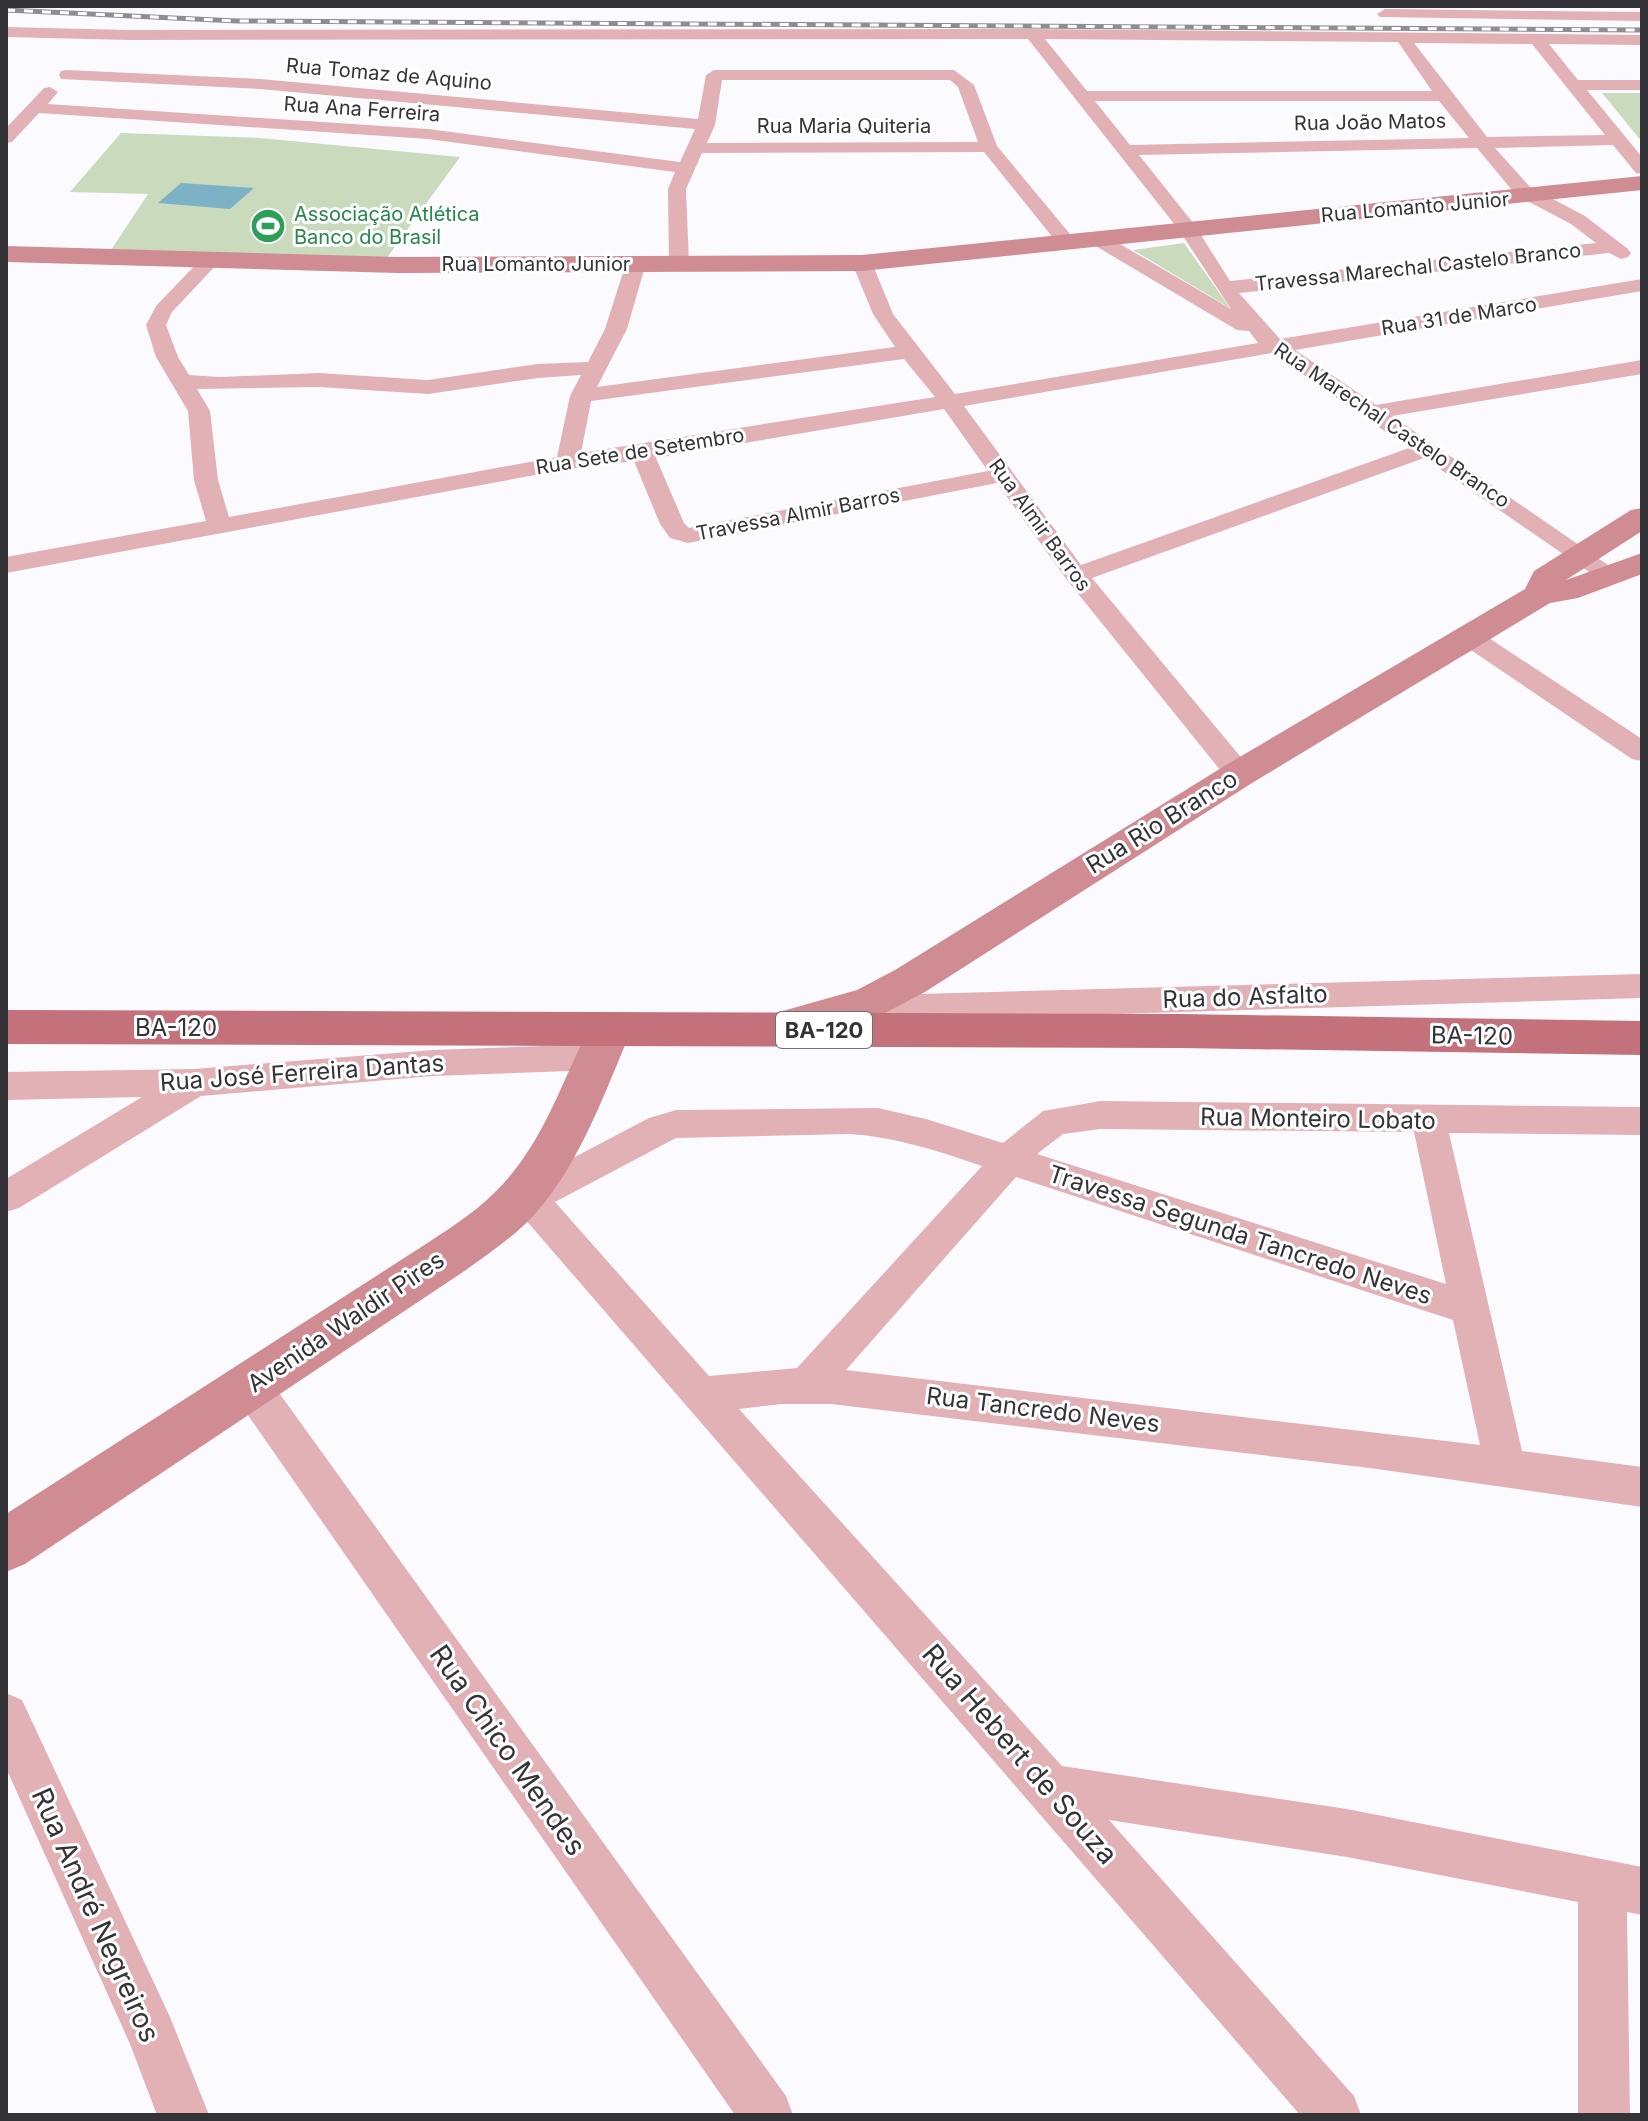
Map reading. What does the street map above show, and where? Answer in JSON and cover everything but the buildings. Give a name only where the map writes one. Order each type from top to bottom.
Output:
[{"type":"main road","name":"BA-120","points":[[6,1027],[603,1043],[775,1029],[1642,1038]]},
{"type":"street","points":[[1364,14],[1393,10],[1487,10],[1642,17]]},
{"type":"street","points":[[6,32],[128,35],[233,27],[718,55],[954,75],[966,85],[989,147],[1065,240]]},
{"type":"street","points":[[718,55],[1033,34],[1642,40]]},
{"type":"street","name":"Rua Marechal Castelo Branco","points":[[1033,34],[1187,228],[1224,288],[1271,342],[1611,576]]},
{"type":"street","points":[[6,138],[89,53],[128,35]]},
{"type":"street","points":[[1402,37],[1444,96],[1513,181],[1532,196],[1571,216],[1642,268]]},
{"type":"street","points":[[1537,40],[1642,169]]},
{"type":"street","points":[[679,263],[677,189],[706,125],[718,55]]},
{"type":"street","name":"Rua Tomaz de Aquino","points":[[67,75],[260,84],[706,125]]},
{"type":"street","points":[[1573,85],[1642,85]]},
{"type":"street","points":[[1081,96],[1444,96]]},
{"type":"street","name":"Rua Ana Ferreira","points":[[35,108],[428,134],[684,168]]},
{"type":"street","name":"Rua João Matos","points":[[1124,150],[1617,140]]},
{"type":"street","name":"Rua Maria Quiteria","points":[[698,148],[989,147]]},
{"type":"street","name":"Rua Lomanto Junior","points":[[6,254],[398,265],[862,263],[1642,183]]},
{"type":"street","points":[[1096,238],[1271,342]]},
{"type":"street","name":"Travessa Marechal Castelo Branco","points":[[1224,288],[1613,247]]},
{"type":"street","points":[[209,262],[163,310],[156,325],[167,357],[199,411],[206,480],[219,523]]},
{"type":"street","points":[[568,462],[581,396],[616,329],[636,263]]},
{"type":"street","name":"Rua Almir Barros","points":[[862,263],[883,314],[909,352],[948,399],[1076,575],[1239,774]]},
{"type":"street","name":"Rua 31 de Marco","points":[[1271,342],[1466,316],[1642,285]]},
{"type":"street","name":"Rua Sete de Setembro","points":[[6,565],[139,542],[219,523],[568,462],[642,453],[1271,342]]},
{"type":"street","points":[[581,396],[909,352]]},
{"type":"street","points":[[1373,412],[1642,367]]},
{"type":"street","points":[[182,381],[220,384],[319,380],[428,387],[538,371],[595,368]]},
{"type":"street","points":[[1076,575],[1427,449]]},
{"type":"street","name":"Travessa Almir Barros","points":[[642,453],[672,524],[679,533],[688,536],[1004,475]]},
{"type":"street","name":"Rua Rio Branco","points":[[1541,594],[1546,578],[1642,517]]},
{"type":"street","name":"Rua Rio Branco","points":[[775,1029],[870,1002],[910,981],[1239,774],[1541,594],[1566,591],[1642,563]]},
{"type":"street","points":[[1471,638],[1642,752]]},
{"type":"street","name":"Rua do Asfalto","points":[[849,1009],[1642,986]]},
{"type":"street","name":"Rua José Ferreira Dantas","points":[[6,1086],[194,1083],[433,1063],[603,1043]]},
{"type":"street","name":"Avenida Waldir Pires","points":[[6,1545],[520,1204],[603,1043]]},
{"type":"street","points":[[6,1197],[194,1083]]},
{"type":"street","name":"Rua Monteiro Lobato","points":[[807,1385],[1008,1160],[1045,1127],[1074,1117],[1642,1121]]},
{"type":"street","name":"Travessa Segunda Tancredo Neves","points":[[1429,1121],[1505,1466]]},
{"type":"street","points":[[702,1395],[558,1234],[520,1204],[661,1128],[676,1124],[878,1122],[926,1133],[1008,1160]]},
{"type":"street","name":"Travessa Segunda Tancredo Neves","points":[[1008,1160],[1472,1309]]},
{"type":"street","name":"Rua Chico Mendes","points":[[250,1385],[767,2115]]},
{"type":"street","name":"Rua Tancredo Neves","points":[[702,1395],[807,1385],[905,1394],[1505,1466],[1642,1487]]},
{"type":"street","name":"Rua Hebert de Souza","points":[[702,1395],[1335,2115]]},
{"type":"street","name":"Rua André Negreiros","points":[[6,1716],[152,2035],[183,2115]]},
{"type":"street","points":[[1050,1788],[1307,1824],[1622,1887],[1604,2115]]},
{"type":"green space","points":[[1602,93],[1642,93],[1642,142]]},
{"type":"green space","name":"Associação Atlética Banco do Brasil","points":[[121,133],[260,138],[460,157],[386,259],[105,259],[148,194],[70,192]]},
{"type":"green space","points":[[1184,243],[1230,308],[1133,250]]},
{"type":"water","points":[[181,183],[254,188],[230,209],[158,203]]},
{"type":"railway","points":[[6,10],[237,21],[1642,30]]},
{"type":"place","name":"Associação Atlética Banco do Brasil","points":[[268,226]]}]
